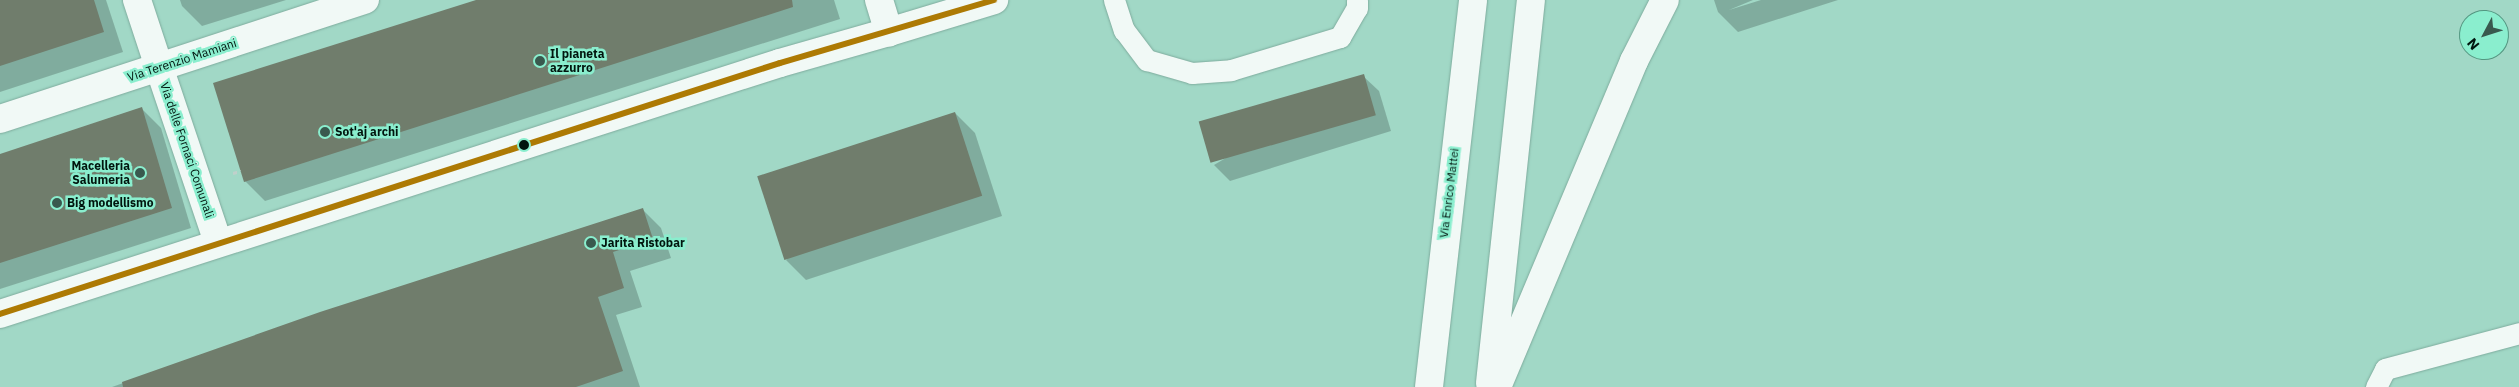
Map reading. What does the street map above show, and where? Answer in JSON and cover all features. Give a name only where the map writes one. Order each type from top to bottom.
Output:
[{"type":"main road","name":"Via delle Fornaci Comunali","points":[[137,0],[218,242]]},
{"type":"main road","name":"Via Terenzio Mamiani","points":[[0,119],[365,0]]},
{"type":"main road","points":[[879,0],[889,32]]},
{"type":"main road","points":[[0,314],[218,242],[780,63],[889,32],[965,4],[994,0]]},
{"type":"main road","name":"Via Enrico Mattei","points":[[1429,387],[1473,0]]},
{"type":"main road","points":[[1489,387],[1531,0]]},
{"type":"main road","points":[[1497,387],[1634,62],[1665,0]]},
{"type":"lane","points":[[1114,0],[1124,30],[1147,60],[1192,73],[1231,70],[1340,37],[1358,8],[1357,0]]},
{"type":"lane","points":[[2376,387],[2384,370],[2519,333]]},
{"type":"building","points":[[0,0],[94,0],[104,32],[0,66]]},
{"type":"building","points":[[476,0],[792,0],[793,7],[244,182],[213,83]]},
{"type":"building","points":[[1364,74],[1376,115],[1211,163],[1199,121]]},
{"type":"building","points":[[142,107],[172,208],[0,263],[0,154]]},
{"type":"building","points":[[955,112],[982,196],[784,260],[757,176]]},
{"type":"building","points":[[643,208],[653,239],[613,252],[624,288],[598,297],[623,371],[576,387],[123,387],[122,382],[320,312]]},
{"type":"transit line","points":[[0,314],[780,63],[994,0]]},
{"type":"place","name":"Il pianeta azzurro","points":[[540,61]]},
{"type":"place","name":"Sot'aj archi","points":[[325,132]]},
{"type":"place","name":"Macelleria Salumeria","points":[[140,173]]},
{"type":"place","name":"Big modellismo","points":[[57,203]]},
{"type":"place","name":"Jarita Ristobar","points":[[591,243]]}]
